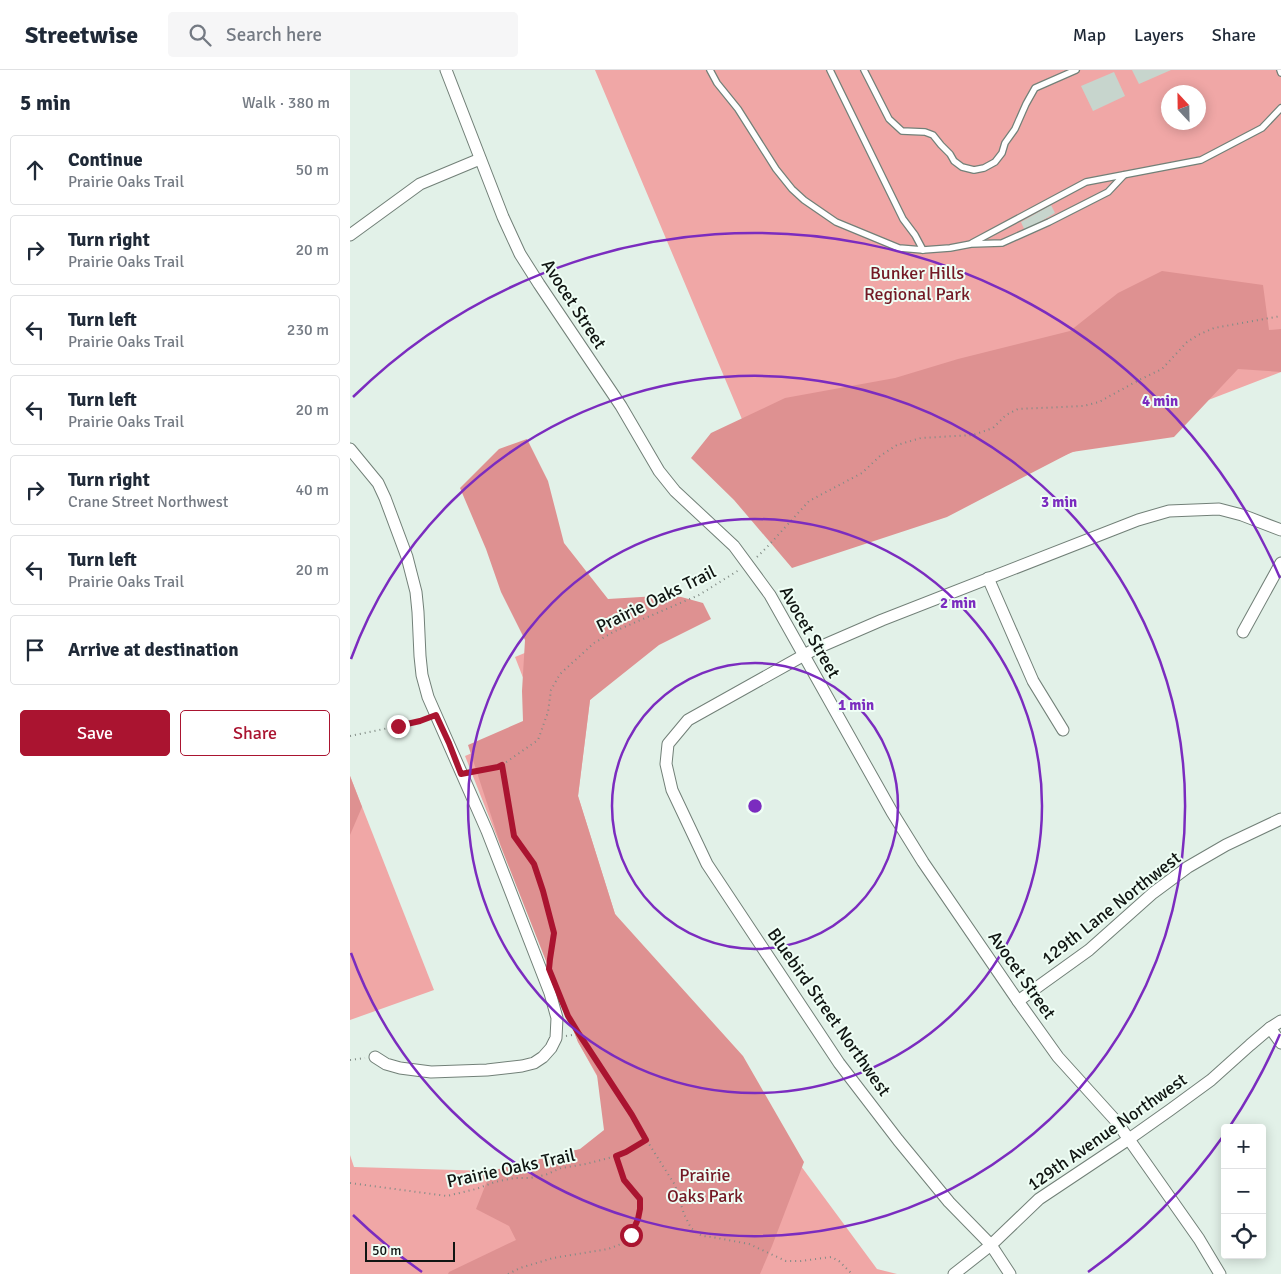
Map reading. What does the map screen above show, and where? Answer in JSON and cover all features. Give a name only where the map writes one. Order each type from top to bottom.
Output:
[{"type":"street","name":"Avocet Street","points":[[446,70],[480,159],[520,254],[621,406],[659,471],[675,491],[734,546],[770,595],[887,804],[923,862],[1018,1002],[1058,1057],[1130,1139],[1220,1274]]},
{"type":"street","points":[[350,235],[420,184],[480,159]]},
{"type":"street","points":[[350,449],[378,483],[393,517],[407,557],[416,592],[422,675],[428,697],[487,831],[552,1000],[557,1018],[556,1038],[551,1048],[534,1063],[522,1066],[468,1072],[432,1072],[400,1068],[386,1064],[375,1057]]},
{"type":"street","points":[[803,656],[848,634],[988,578],[1138,520],[1169,511],[1219,509],[1242,515],[1281,530]]},
{"type":"street","points":[[1243,632],[1281,563]]},
{"type":"street","points":[[988,578],[1033,681],[1063,730]]},
{"type":"street","name":"Bluebird Street Northwest","points":[[803,656],[688,720],[668,744],[666,764],[672,790],[707,864],[839,1063],[898,1140],[949,1202],[991,1245],[1010,1274]]},
{"type":"street","name":"129th Lane Northwest","points":[[1018,1002],[1089,950],[1153,893],[1188,867],[1226,845],[1281,819]]},
{"type":"street","name":"129th Avenue Northwest","points":[[954,1274],[991,1245],[1039,1199],[1130,1139],[1212,1080],[1281,1020]]},
{"type":"street","points":[[1270,1028],[1281,1043]]},
{"type":"lane","points":[[710,70],[717,83],[738,109],[776,169],[804,200],[836,222],[899,248],[923,250],[970,244],[1002,244],[1108,192],[1124,175]]},
{"type":"lane","points":[[830,70],[903,219],[923,250]]},
{"type":"lane","points":[[864,70],[889,119],[902,131],[926,132],[933,135],[954,161],[962,167],[974,170],[984,168],[995,162],[1002,154],[1005,143],[1036,88],[1076,70]]},
{"type":"lane","points":[[970,244],[1086,182],[1202,160],[1262,128],[1281,108]]},
{"type":"path","points":[[758,556],[809,501],[862,473],[880,456],[897,445],[920,438],[982,433],[994,428],[1006,415],[1018,410],[1083,406],[1099,402],[1162,369],[1187,342],[1198,334],[1214,328],[1281,316]]},
{"type":"path","name":"Prairie Oaks Trail","points":[[461,774],[498,767],[538,740],[548,712],[551,690],[560,674],[594,643],[616,631],[700,595],[737,571]]},
{"type":"path","points":[[350,736],[420,721],[436,715]]},
{"type":"path","points":[[502,765],[514,836],[534,864],[554,933],[549,964]]},
{"type":"path","points":[[568,1016],[675,1185],[684,1214],[691,1228],[702,1236],[749,1244],[786,1261],[831,1257],[839,1261],[852,1274]]},
{"type":"path","name":"Prairie Oaks Trail","points":[[350,1184],[447,1196],[476,1190],[495,1182],[514,1178],[530,1178],[561,1168],[616,1156],[646,1140]]},
{"type":"path","points":[[508,1274],[520,1268],[553,1258],[608,1249],[621,1244],[631,1235],[638,1219],[640,1199],[624,1180],[616,1156]]},
{"type":"green space","name":"Bunker Hills Regional Park","points":[[595,70],[1281,70],[1281,372],[800,557]]},
{"type":"green space","points":[[1162,271],[1263,285],[1269,330],[1281,329],[1281,372],[1238,369],[1174,437],[1072,452],[947,517],[792,568],[734,500],[691,458],[711,433],[785,398],[895,378],[958,359],[1070,331],[1118,293]]},
{"type":"green space","name":"Prairie Oaks Park","points":[[527,439],[548,481],[564,543],[608,599],[674,595],[703,603],[711,619],[659,645],[590,700],[578,796],[615,914],[743,1056],[804,1162],[760,1274],[448,1274],[516,1240],[509,1226],[476,1209],[491,1171],[580,1149],[604,1130],[597,1075],[578,1042],[501,846],[468,745],[523,721],[522,691],[525,640],[501,592],[486,549],[460,488],[499,449]]},
{"type":"green space","name":"Prairie Oaks Park","points":[[619,614],[636,654],[590,700],[578,796],[615,914],[877,1269],[897,1274],[350,1274],[350,1155],[354,1167],[491,1171],[631,1137],[578,1042],[465,756],[541,724],[515,657]]},
{"type":"green space","points":[[350,776],[434,990],[350,1020]]},
{"type":"green space","points":[[350,776],[362,807],[350,835]]},
{"type":"building","points":[[1132,70],[1171,70],[1139,84]]},
{"type":"building","points":[[1114,72],[1125,96],[1093,111],[1081,86]]},
{"type":"building","points":[[1051,205],[1055,213],[1025,231],[1021,222]]},
{"type":"route","points":[[398,726],[436,715],[461,774],[502,765],[514,836],[534,864],[554,933],[549,969],[568,1016],[646,1140],[616,1156],[624,1180],[640,1199],[638,1219],[631,1235]]}]
